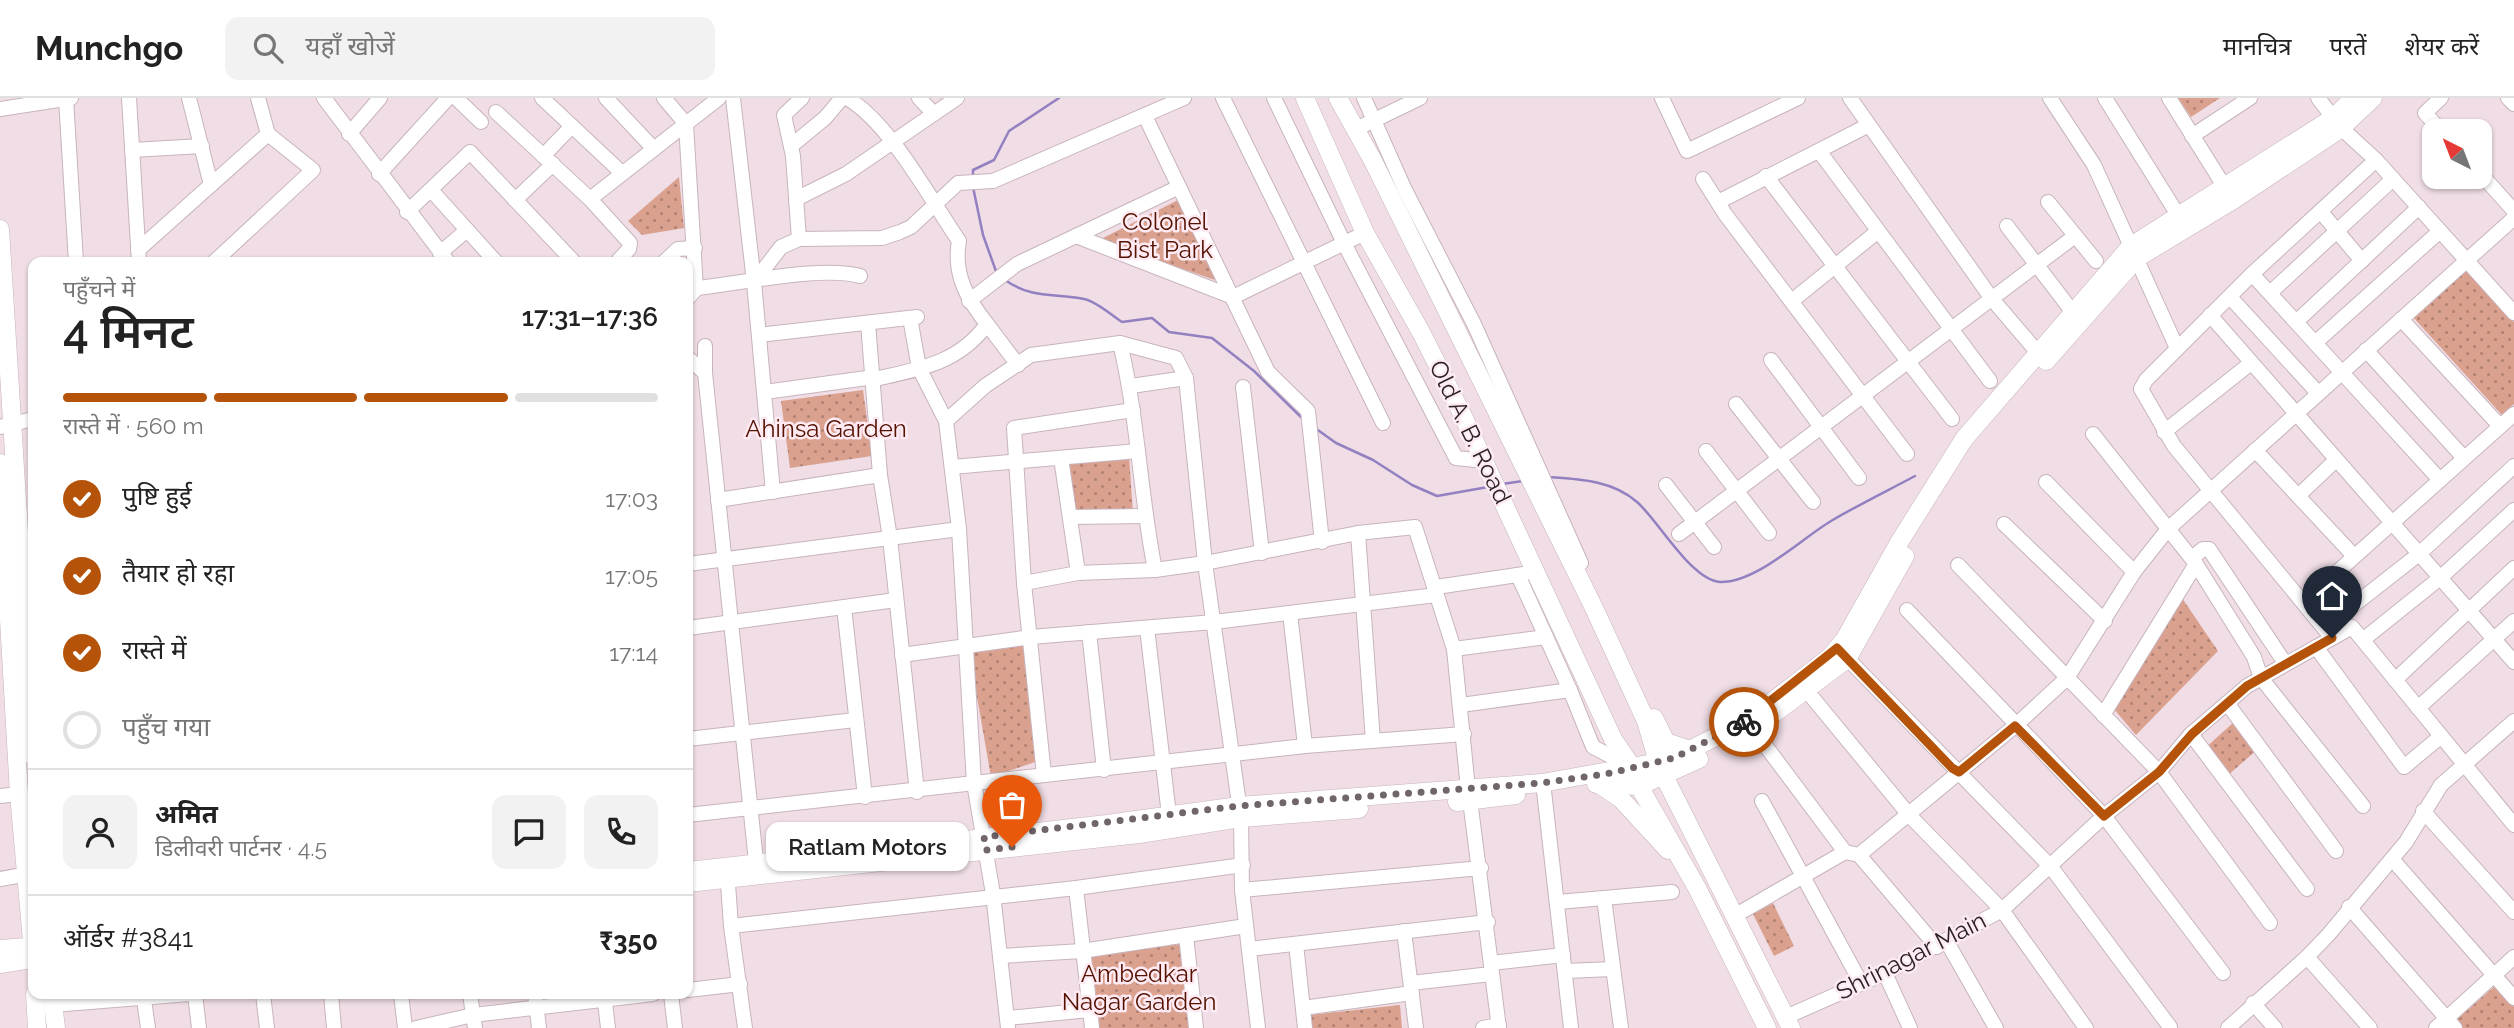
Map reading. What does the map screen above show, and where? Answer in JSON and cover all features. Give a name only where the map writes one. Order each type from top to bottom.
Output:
[{"type":"main road","name":"Old A. B. Road","points":[[1305,98],[1364,233],[1422,334],[1510,513],[1613,739],[1632,767],[1639,786]]},
{"type":"main road","name":"Old A. B. Road","points":[[1338,98],[1522,447],[1641,700],[1661,769],[1789,1023]]},
{"type":"main road","points":[[2337,123],[2354,98]]},
{"type":"main road","points":[[2134,252],[2373,98]]},
{"type":"main road","points":[[985,844],[1169,816],[1544,791],[1599,784],[1639,786],[1661,769],[1694,755],[1807,691],[1842,654],[1919,532],[1969,443],[2041,358],[2134,252],[2178,215],[2229,193]]},
{"type":"main road","points":[[0,229],[6,434],[28,598]]},
{"type":"main road","points":[[0,463],[4,573],[28,893]]},
{"type":"main road","points":[[1750,724],[1842,654]]},
{"type":"main road","points":[[1641,700],[1666,742],[1694,755]]},
{"type":"main road","points":[[1679,804],[1694,755]]},
{"type":"main road","points":[[1469,795],[1632,767],[1661,769]]},
{"type":"main road","points":[[1599,784],[1620,799],[1661,844],[1682,861]]},
{"type":"main road","points":[[1639,786],[1682,861],[1764,1027]]},
{"type":"main road","points":[[693,882],[757,869],[1240,812]]},
{"type":"main road","points":[[693,871],[727,873]]},
{"type":"main road","points":[[0,949],[28,950]]},
{"type":"main road","points":[[0,964],[28,951]]},
{"type":"main road","points":[[35,999],[37,1028]]},
{"type":"main road","points":[[52,1000],[55,1028]]},
{"type":"street","points":[[0,109],[69,98],[76,257]]},
{"type":"street","points":[[129,98],[139,256]]},
{"type":"street","points":[[189,98],[211,185]]},
{"type":"street","points":[[219,257],[313,170],[268,134],[258,98]]},
{"type":"street","points":[[324,98],[443,257]]},
{"type":"street","points":[[349,134],[380,98]]},
{"type":"street","points":[[379,174],[448,98]]},
{"type":"street","points":[[456,98],[481,122]]},
{"type":"street","points":[[542,98],[622,173]]},
{"type":"street","points":[[606,98],[654,149]]},
{"type":"street","points":[[664,98],[686,124],[695,248],[693,278]]},
{"type":"street","points":[[590,199],[719,98]]},
{"type":"street","points":[[733,98],[754,282],[773,492]]},
{"type":"street","points":[[799,239],[791,146],[784,115],[802,98]]},
{"type":"street","points":[[791,146],[825,118],[842,98]]},
{"type":"street","points":[[847,98],[859,105],[892,144],[959,241],[956,260],[970,301],[1018,365]]},
{"type":"street","points":[[919,98],[934,114]]},
{"type":"street","points":[[796,199],[846,174],[957,98]]},
{"type":"street","points":[[754,282],[781,247],[799,239],[882,238],[911,227],[958,183],[993,181],[1063,153],[1184,98]]},
{"type":"street","points":[[1223,98],[1383,423]]},
{"type":"street","points":[[1274,98],[1345,245],[1456,458],[1485,461]]},
{"type":"street","points":[[1364,98],[1405,190],[1474,324],[1522,447]]},
{"type":"street","points":[[1356,129],[1420,98]]},
{"type":"street","points":[[1662,98],[1687,151],[1798,98]]},
{"type":"street","points":[[1850,98],[1867,126],[1992,299],[2041,358]]},
{"type":"street","points":[[2050,98],[2094,165],[2177,348]]},
{"type":"street","points":[[2105,98],[2178,215]]},
{"type":"street","points":[[2169,98],[2229,193]]},
{"type":"street","points":[[2318,98],[2337,123],[2393,178],[2514,313]]},
{"type":"street","points":[[2430,119],[2425,113],[2441,98]]},
{"type":"street","points":[[2508,98],[2514,104]]},
{"type":"street","points":[[2192,136],[2242,100]]},
{"type":"street","points":[[496,112],[590,199],[630,243],[629,249],[622,257]]},
{"type":"street","points":[[1145,116],[1268,372],[1308,411],[1322,542]]},
{"type":"street","points":[[515,200],[572,126]]},
{"type":"street","points":[[1718,201],[1867,126]]},
{"type":"street","points":[[139,256],[211,185],[268,134]]},
{"type":"street","points":[[132,150],[202,146]]},
{"type":"street","points":[[1819,150],[1950,331],[1990,381]]},
{"type":"street","points":[[407,212],[470,152],[569,257]]},
{"type":"street","points":[[2332,638],[2164,432],[2141,389],[2146,380],[2252,274],[2376,160]]},
{"type":"street","points":[[1766,176],[1837,265],[1952,419]]},
{"type":"street","points":[[2270,293],[2393,178]]},
{"type":"street","points":[[1703,179],[1908,454]]},
{"type":"street","points":[[2492,186],[2514,211]]},
{"type":"street","points":[[970,301],[1017,264],[1179,187]]},
{"type":"street","points":[[431,190],[491,257]]},
{"type":"street","points":[[2048,202],[2096,261]]},
{"type":"street","points":[[2296,322],[2419,207]]},
{"type":"street","points":[[2321,212],[2362,261]]},
{"type":"street","points":[[1735,915],[1804,876],[1852,854],[1910,816],[2015,726],[2067,678],[2134,572],[2168,528],[2514,218]]},
{"type":"street","points":[[2007,226],[2077,317]]},
{"type":"street","points":[[445,257],[467,230]]},
{"type":"street","points":[[2315,343],[2440,231]]},
{"type":"street","points":[[1793,300],[1877,232]]},
{"type":"street","points":[[1076,236],[1233,297],[1345,245],[1364,233]]},
{"type":"street","points":[[1679,534],[2075,236]]},
{"type":"street","points":[[669,257],[678,249],[695,248]]},
{"type":"street","points":[[693,293],[810,274],[848,273],[860,276]]},
{"type":"street","points":[[2252,274],[2440,480]]},
{"type":"street","points":[[2230,297],[2318,393]]},
{"type":"street","points":[[2210,315],[2514,662]]},
{"type":"street","points":[[759,335],[914,318],[919,368],[946,421],[959,529],[974,783],[993,894],[1008,1023],[1089,1010]]},
{"type":"street","points":[[2401,319],[2500,426]]},
{"type":"street","points":[[868,323],[880,475],[890,538],[917,792]]},
{"type":"street","points":[[765,392],[874,378],[919,368],[963,351],[973,344],[987,324]]},
{"type":"street","points":[[946,421],[985,386],[1031,355],[1120,343],[1176,358],[1186,378],[1205,563],[1240,812],[1242,890],[1258,1028]]},
{"type":"street","points":[[1120,343],[1130,386],[1144,516],[1155,570]]},
{"type":"street","points":[[705,346],[705,373],[757,869]]},
{"type":"street","points":[[2366,350],[2464,458]]},
{"type":"street","points":[[1771,360],[1859,478]]},
{"type":"street","points":[[693,362],[705,373]]},
{"type":"street","points":[[2164,432],[2251,363]]},
{"type":"street","points":[[1130,386],[1186,378]]},
{"type":"street","points":[[1243,387],[1262,553]]},
{"type":"street","points":[[1736,404],[1812,502]]},
{"type":"street","points":[[1044,775],[1024,583],[1014,463],[1014,428],[1133,410]]},
{"type":"street","points":[[2326,582],[2514,414]]},
{"type":"street","points":[[6,434],[28,422]]},
{"type":"street","points":[[2093,434],[2194,561],[2255,657],[2261,678],[2363,806]]},
{"type":"street","points":[[2255,450],[2354,556]]},
{"type":"street","points":[[952,467],[1138,451]]},
{"type":"street","points":[[1706,451],[1769,533]]},
{"type":"street","points":[[1061,458],[1072,517],[1078,573]]},
{"type":"street","points":[[2298,496],[2336,460]]},
{"type":"street","points":[[2345,612],[2419,554],[2514,466]]},
{"type":"street","points":[[718,500],[880,475]]},
{"type":"street","points":[[2046,482],[2134,572]]},
{"type":"street","points":[[1666,485],[1714,547]]},
{"type":"street","points":[[2514,510],[2441,578],[2364,639],[2440,737],[2514,825]]},
{"type":"street","points":[[1072,517],[1144,516]]},
{"type":"street","points":[[2004,524],[2105,621]]},
{"type":"street","points":[[1024,583],[1078,573],[1155,570],[1205,563],[1358,533],[1415,527],[1454,649],[1469,795],[1488,922],[1499,1027],[1483,1028]]},
{"type":"street","points":[[693,563],[959,529]]},
{"type":"street","points":[[1358,533],[1373,741]]},
{"type":"street","points":[[2104,715],[2203,549],[2209,549],[2285,663]]},
{"type":"street","points":[[1958,565],[2159,772],[2270,923]]},
{"type":"street","points":[[2395,680],[2514,568]]},
{"type":"street","points":[[902,655],[1031,637],[1290,613],[1537,573]]},
{"type":"street","points":[[1518,575],[1593,747],[1632,767]]},
{"type":"street","points":[[693,627],[896,600]]},
{"type":"street","points":[[844,607],[865,797]]},
{"type":"street","points":[[1908,610],[2015,726],[2104,816],[2222,973]]},
{"type":"street","points":[[1290,613],[1305,746]]},
{"type":"street","points":[[2418,708],[2514,621]]},
{"type":"street","name":"Shrinagar Main","points":[[1789,1023],[2002,910],[2104,816],[2159,772],[2192,734],[2261,678],[2352,626],[2364,639]]},
{"type":"street","points":[[1147,628],[1169,816]]},
{"type":"street","points":[[1088,632],[1104,770]]},
{"type":"street","points":[[1454,649],[1546,637]]},
{"type":"street","points":[[2316,647],[2404,767],[2440,737]]},
{"type":"street","points":[[1842,654],[1944,761],[1959,772],[2051,867],[2170,1027]]},
{"type":"street","points":[[1461,705],[1570,690]]},
{"type":"street","points":[[1807,691],[1910,816],[2002,910],[2086,1028]]},
{"type":"street","points":[[2227,703],[2336,851]]},
{"type":"street","points":[[693,737],[855,720]]},
{"type":"street","points":[[2228,1028],[2307,957],[2406,842],[2441,785],[2514,721]]},
{"type":"street","points":[[1750,724],[1852,854],[1942,944],[1996,1028]]},
{"type":"street","points":[[693,815],[917,792],[974,783],[1305,746],[1464,734]]},
{"type":"street","points":[[2192,734],[2307,889]]},
{"type":"street","points":[[1544,791],[1571,1028]]},
{"type":"street","points":[[0,796],[19,794]]},
{"type":"street","points":[[1762,801],[1861,983]]},
{"type":"street","points":[[2423,811],[2514,912]]},
{"type":"street","points":[[2392,859],[2514,998]]},
{"type":"street","points":[[731,926],[993,894],[1076,888],[1243,865]]},
{"type":"street","points":[[1242,890],[1481,868]]},
{"type":"street","points":[[727,873],[731,926],[745,1028]]},
{"type":"street","points":[[0,879],[27,874]]},
{"type":"street","points":[[1076,888],[1092,1028]]},
{"type":"street","points":[[1558,902],[1672,892]]},
{"type":"street","points":[[1604,898],[1621,1028]]},
{"type":"street","points":[[2349,908],[2446,1025],[2514,957]]},
{"type":"street","points":[[1249,949],[1488,922]]},
{"type":"street","points":[[1000,956],[1082,951],[1246,926]]},
{"type":"street","points":[[1405,931],[1416,1028]]},
{"type":"street","points":[[1186,935],[1196,1028]]},
{"type":"street","points":[[1296,944],[1305,1028]]},
{"type":"street","points":[[1303,1008],[1563,955]]},
{"type":"street","points":[[2307,957],[2370,1028]]},
{"type":"street","points":[[1565,971],[1613,969]]},
{"type":"street","points":[[1885,973],[1910,1028]]},
{"type":"street","points":[[693,989],[740,984]]},
{"type":"street","points":[[52,1000],[152,999]]},
{"type":"street","points":[[196,999],[199,1028]]},
{"type":"street","points":[[264,999],[267,1028]]},
{"type":"street","points":[[331,999],[334,1028]]},
{"type":"street","points":[[402,999],[405,1028]]},
{"type":"street","points":[[471,999],[474,1022]]},
{"type":"street","points":[[416,1028],[474,1022],[536,1001],[570,999]]},
{"type":"street","points":[[605,999],[608,1028]]},
{"type":"street","points":[[672,999],[675,1028]]},
{"type":"street","points":[[144,1000],[148,1028]]},
{"type":"street","points":[[536,1001],[539,1028]]},
{"type":"street","points":[[2253,1003],[2275,1028]]},
{"type":"green space","points":[[2178,98],[2220,98],[2191,117]]},
{"type":"green space","points":[[679,177],[684,228],[642,235],[628,221]]},
{"type":"green space","name":"Colonel Bist Park","points":[[1178,200],[1215,280],[1099,240]]},
{"type":"green space","points":[[2465,268],[2514,322],[2514,404],[2502,415],[2412,316]]},
{"type":"green space","name":"Ahinsa Garden","points":[[863,390],[872,456],[790,468],[781,401]]},
{"type":"green space","points":[[1129,456],[1133,514],[1070,518],[1066,461]]},
{"type":"green space","points":[[2182,598],[2218,651],[2136,735],[2113,708]]},
{"type":"green space","points":[[1023,641],[1047,758],[991,777],[969,651]]},
{"type":"green space","points":[[2235,721],[2258,749],[2227,776],[2203,750]]},
{"type":"green space","points":[[1773,903],[1794,946],[1774,956],[1753,914]]},
{"type":"green space","name":"Ambedkar Nagar Garden","points":[[1181,944],[1189,1028],[1095,1028],[1088,953]]},
{"type":"green space","points":[[2496,985],[2514,1007],[2514,1028],[2461,1028],[2455,1021]]},
{"type":"green space","points":[[1400,1005],[1402,1028],[1311,1028],[1310,1015]]},
{"type":"waterway","points":[[973,177],[973,170],[994,160],[1009,131],[1059,98]]},
{"type":"waterway","points":[[973,187],[983,235],[997,274]]},
{"type":"waterway","points":[[1005,280],[1034,293],[1089,300],[1122,322],[1152,318],[1169,332],[1212,338],[1254,371],[1304,420]]},
{"type":"waterway","points":[[1315,428],[1336,443],[1373,460],[1412,485],[1437,496],[1488,487]]},
{"type":"waterway","points":[[1547,477],[1594,482],[1627,495],[1637,502],[1687,561],[1709,579],[1720,582],[1734,580],[1763,568],[1831,521],[1915,476]]},
{"type":"waterway","points":[[1502,484],[1523,481]]},
{"type":"way so far","points":[[1012,847],[986,850],[984,837],[1239,806],[1542,783],[1606,774],[1674,758],[1744,722]]},
{"type":"place","name":"Ratlam Motors","points":[[1012,847]]},
{"type":"route","points":[[1744,722],[1805,677],[1837,648],[1952,768],[1959,772],[2015,726],[2104,816],[2159,772],[2192,734],[2247,686],[2332,638]]}]
